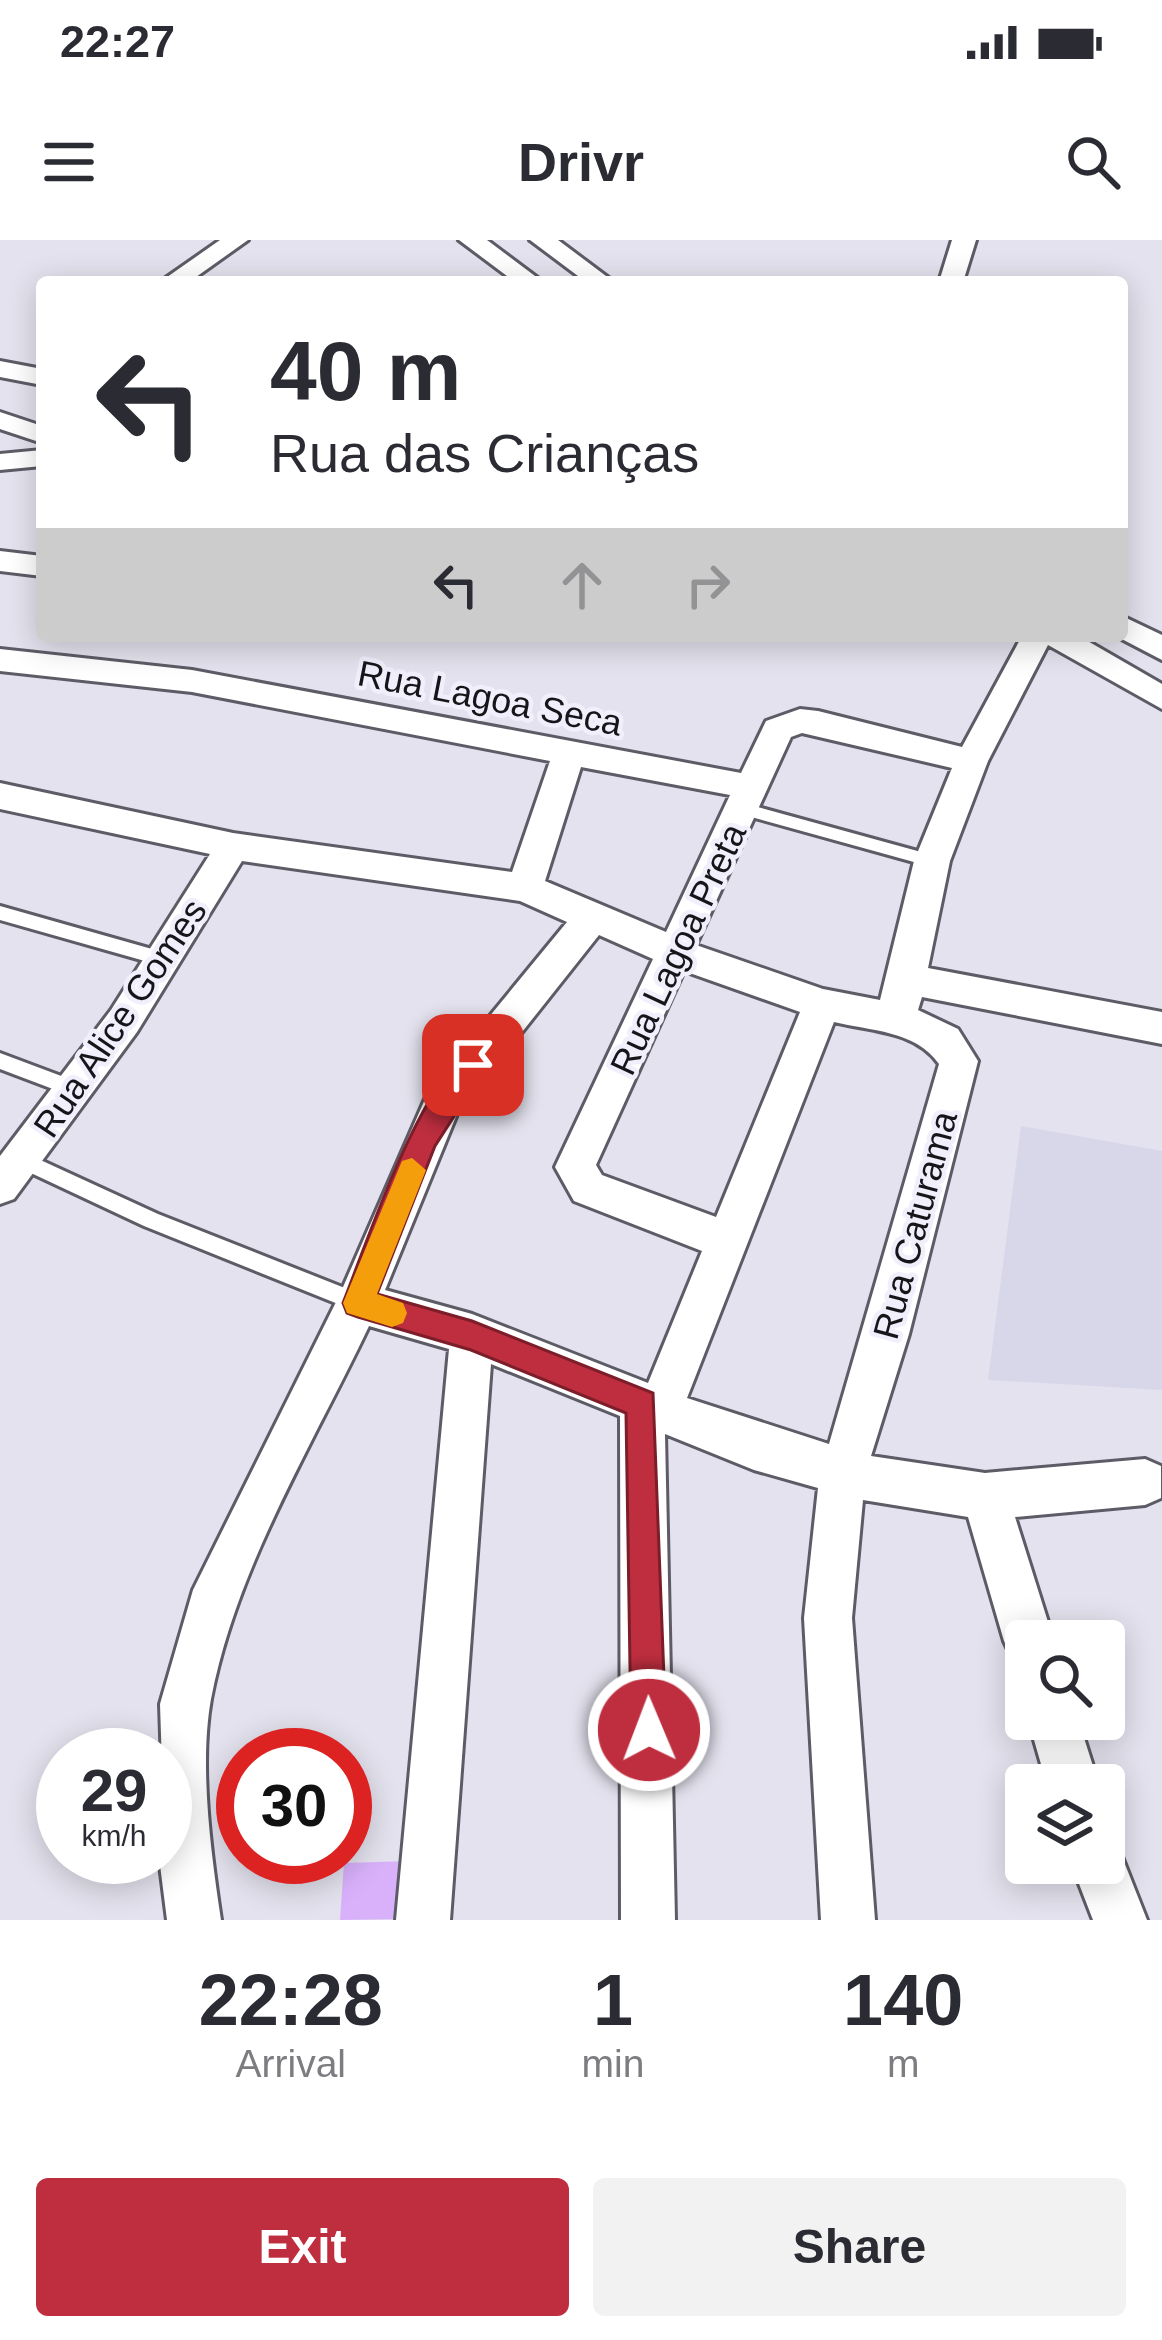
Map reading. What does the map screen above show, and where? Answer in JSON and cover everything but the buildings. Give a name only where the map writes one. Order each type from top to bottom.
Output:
[{"type":"street","points":[[181,276],[236,240]]},
{"type":"street","points":[[471,240],[521,276]]},
{"type":"street","points":[[953,276],[964,240]]},
{"type":"street","points":[[533,276],[563,245],[596,276]]},
{"type":"street","points":[[0,369],[36,373]]},
{"type":"street","points":[[0,420],[36,433]]},
{"type":"street","points":[[0,462],[36,459]]},
{"type":"street","points":[[0,561],[36,565]]},
{"type":"street","points":[[1128,629],[1162,649]]},
{"type":"street","points":[[0,796],[233,846],[525,888],[677,952],[822,1004],[874,1017],[899,997],[932,861],[971,761],[1034,642]]},
{"type":"street","points":[[1065,642],[1162,698]]},
{"type":"street","name":"Rua Lagoa Seca","points":[[0,660],[192,681],[568,753],[747,798]]},
{"type":"street","name":"Rua Lagoa Preta","points":[[728,1240],[578,1180],[575,1168],[771,737],[788,724],[818,723],[971,761]]},
{"type":"street","points":[[525,888],[568,753]]},
{"type":"street","name":"Rua Alice Gomes","points":[[11,1173],[77,1091],[166,960],[233,846]]},
{"type":"street","points":[[194,1920],[183,1842],[185,1705],[210,1607],[358,1303],[443,1102],[593,916]]},
{"type":"street","points":[[899,997],[1162,1028]]},
{"type":"street","name":"Rua Caturama","points":[[843,1472],[887,1334],[959,1061],[899,997]]},
{"type":"street","points":[[648,1920],[651,1407],[728,1240],[822,1004]]},
{"type":"street","points":[[358,1303],[472,1335],[754,1447],[843,1472],[985,1496],[1145,1482]]},
{"type":"street","points":[[424,1920],[448,1573],[472,1335]]},
{"type":"street","points":[[843,1472],[828,1618],[848,1920]]},
{"type":"street","points":[[985,1496],[1023,1620]]},
{"type":"street","points":[[1106,1884],[1120,1920]]},
{"type":"lane","name":"Rua Lagoa Seca","points":[[747,798],[932,861]]},
{"type":"lane","points":[[0,913],[166,960]]},
{"type":"lane","points":[[0,1061],[77,1091]]},
{"type":"lane","points":[[11,1173],[151,1220],[358,1303]]},
{"type":"shaded area","points":[[1021,1126],[1162,1151],[1162,1390],[988,1380]]},
{"type":"slow traffic","points":[[392,1313],[358,1303],[412,1170]]},
{"type":"route","points":[[473,1065],[443,1102],[422,1142],[358,1303],[472,1335],[642,1404],[649,1730]]}]
